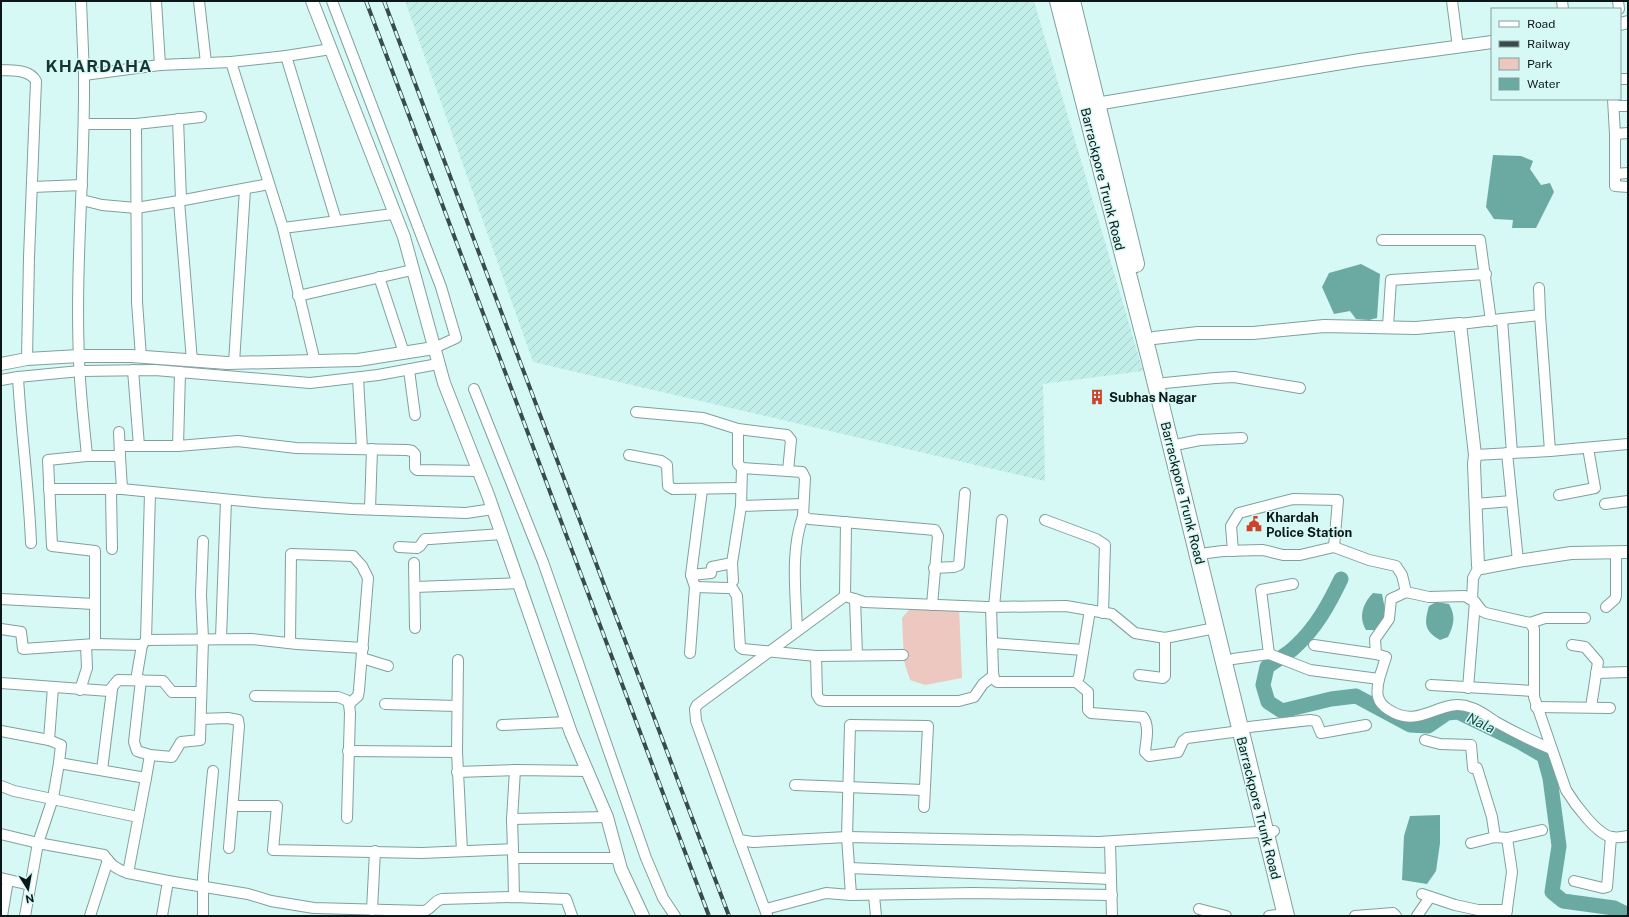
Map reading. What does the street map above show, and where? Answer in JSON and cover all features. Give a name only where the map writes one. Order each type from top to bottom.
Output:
[{"type":"main road","name":"Barrackpore Trunk Road","points":[[1058,1],[1091,105],[1166,383],[1180,444],[1215,628],[1245,729],[1289,915]]},
{"type":"main road","name":"Barrackpore Trunk Road","points":[[1072,1],[1091,105],[1150,360],[1202,554],[1233,659],[1245,729]]},
{"type":"street","points":[[81,1],[85,124],[78,298],[79,364],[87,456]]},
{"type":"street","points":[[156,1],[160,65]]},
{"type":"street","points":[[199,1],[206,63]]},
{"type":"street","points":[[312,1],[393,214],[404,237],[444,383],[493,509],[568,722],[607,816],[621,869],[643,916]]},
{"type":"street","points":[[1,380],[79,364],[141,357],[234,363],[358,360],[434,348],[456,338],[441,287],[332,1]]},
{"type":"street","points":[[1452,1],[1458,47]]},
{"type":"street","points":[[1091,105],[1360,60],[1491,42]]},
{"type":"street","points":[[84,75],[160,65],[231,62],[331,49]]},
{"type":"street","points":[[286,56],[336,220]]},
{"type":"street","points":[[231,62],[283,228],[298,296],[315,362]]},
{"type":"street","points":[[1,70],[31,74],[36,81],[27,359]]},
{"type":"street","points":[[1628,106],[1613,102],[1615,134],[1615,186],[1628,187]]},
{"type":"street","points":[[85,124],[136,124],[201,116]]},
{"type":"street","points":[[178,119],[180,200],[192,361]]},
{"type":"street","points":[[136,124],[137,302],[141,357]]},
{"type":"street","points":[[1615,134],[1628,133]]},
{"type":"street","points":[[1614,174],[1628,173]]},
{"type":"street","points":[[82,200],[102,205],[136,208],[269,184]]},
{"type":"street","points":[[32,187],[82,185]]},
{"type":"street","points":[[234,363],[244,189]]},
{"type":"street","points":[[283,228],[336,220],[393,214]]},
{"type":"street","points":[[1382,240],[1478,240],[1481,242],[1491,321]]},
{"type":"street","points":[[298,296],[412,270]]},
{"type":"street","points":[[1388,326],[1391,280],[1486,274]]},
{"type":"street","points":[[379,277],[404,353]]},
{"type":"street","points":[[1539,288],[1550,451]]},
{"type":"street","points":[[1154,338],[1198,333],[1253,333],[1324,326],[1388,326],[1416,328],[1540,315]]},
{"type":"street","points":[[1502,319],[1512,501],[1518,561]]},
{"type":"street","points":[[1460,324],[1475,455],[1475,504],[1478,564],[1480,567]]},
{"type":"street","points":[[1,364],[27,359],[133,370],[180,372],[310,383],[358,378],[438,364]]},
{"type":"street","points":[[133,370],[139,446]]},
{"type":"street","points":[[409,370],[415,415]]},
{"type":"street","points":[[178,446],[180,372]]},
{"type":"street","points":[[18,377],[23,455],[30,493],[31,543]]},
{"type":"street","points":[[1166,383],[1234,377],[1300,388]]},
{"type":"street","points":[[358,378],[367,449],[370,509]]},
{"type":"street","points":[[474,389],[543,562],[646,858],[663,898],[675,916]]},
{"type":"street","points":[[636,412],[704,418],[738,429],[787,435],[791,437],[788,471]]},
{"type":"street","points":[[738,429],[738,464],[742,468],[802,472],[805,478],[803,516],[798,530],[795,552],[797,631]]},
{"type":"street","points":[[119,432],[122,489]]},
{"type":"street","points":[[1180,444],[1200,440],[1242,438]]},
{"type":"street","points":[[120,446],[178,446],[238,441],[296,448],[412,450],[415,454],[415,468],[417,470],[479,471]]},
{"type":"street","points":[[1475,455],[1550,451],[1628,444]]},
{"type":"street","points":[[1559,495],[1595,488],[1588,448]]},
{"type":"street","points":[[629,455],[661,461],[666,465],[668,486],[673,489],[702,490],[741,488]]},
{"type":"street","points":[[80,690],[91,644],[94,604],[95,551],[52,546],[48,460],[87,456],[120,456]]},
{"type":"street","points":[[733,581],[732,563],[741,506],[742,468]]},
{"type":"street","points":[[49,489],[122,489],[150,493],[316,507],[466,513],[493,509]]},
{"type":"street","points":[[111,490],[112,549]]},
{"type":"street","points":[[690,653],[695,587],[691,575],[702,490]]},
{"type":"street","points":[[150,493],[144,642],[134,742],[138,751],[150,755],[172,757],[181,742],[200,740],[202,719],[203,541]]},
{"type":"street","points":[[934,568],[954,567],[958,565],[965,493]]},
{"type":"street","points":[[1233,550],[1231,526],[1239,513],[1294,499],[1338,500],[1334,548]]},
{"type":"street","points":[[221,638],[226,500]]},
{"type":"street","points":[[1475,504],[1512,501]]},
{"type":"street","points":[[1605,504],[1628,501]]},
{"type":"street","points":[[741,506],[803,504]]},
{"type":"street","points":[[803,516],[809,519],[935,530],[938,536],[934,568],[932,605]]},
{"type":"street","points":[[1002,520],[993,607],[993,676],[997,682],[1076,682],[1088,692],[1088,710],[1091,713],[1143,718],[1146,721],[1147,731],[1145,752],[1149,756],[1178,752],[1182,741],[1188,738],[1245,729],[1310,720],[1316,721],[1322,734],[1366,725]]},
{"type":"street","points":[[1045,520],[1096,539],[1106,545],[1103,613]]},
{"type":"street","points":[[845,596],[846,522]]},
{"type":"street","points":[[399,547],[417,548],[425,539],[502,534]]},
{"type":"street","points":[[1202,554],[1233,550],[1263,550],[1283,555],[1300,555],[1334,548],[1369,560],[1396,566],[1402,575],[1406,592]]},
{"type":"street","points":[[1606,607],[1615,599],[1616,596],[1616,552]]},
{"type":"street","points":[[1468,688],[1473,578],[1480,567],[1571,553],[1628,552]]},
{"type":"street","points":[[290,643],[291,554],[353,556],[362,566],[368,578],[358,696],[349,704]]},
{"type":"street","points":[[414,563],[415,628]]},
{"type":"street","points":[[691,575],[711,574],[712,567],[732,563]]},
{"type":"street","points":[[415,587],[520,583]]},
{"type":"street","points":[[1274,656],[1261,590],[1293,584]]},
{"type":"street","points":[[695,587],[732,588],[737,596],[740,647],[770,652],[816,656],[903,655]]},
{"type":"street","points":[[1376,654],[1375,639],[1389,619],[1391,599],[1406,592],[1429,597],[1465,596],[1486,613],[1530,623],[1545,618],[1585,618]]},
{"type":"street","points":[[845,596],[700,702],[695,709],[696,721],[767,913],[826,894],[874,896],[973,893],[1112,895]]},
{"type":"street","points":[[845,596],[864,602],[993,607],[1066,606],[1112,614],[1135,633],[1165,638],[1215,628]]},
{"type":"street","points":[[1,598],[94,604]]},
{"type":"street","points":[[855,599],[857,655]]},
{"type":"street","points":[[1076,682],[1079,677],[1090,610]]},
{"type":"street","points":[[1530,623],[1534,629],[1533,691],[1536,707],[1566,790],[1574,802],[1602,833],[1611,837],[1628,836]]},
{"type":"street","points":[[1,629],[22,632],[23,649],[91,644],[221,638],[363,648]]},
{"type":"street","points":[[1139,675],[1164,678],[1166,676],[1165,638]]},
{"type":"street","points":[[992,643],[1083,650]]},
{"type":"street","points":[[1572,645],[1585,648],[1596,658],[1598,664],[1591,707]]},
{"type":"street","points":[[1314,646],[1386,656],[1377,690],[1378,700],[1382,706],[1398,716],[1410,718],[1424,715],[1440,708],[1460,705],[1473,708],[1528,739],[1550,749]]},
{"type":"street","points":[[816,656],[817,695],[820,700],[825,701],[959,701],[974,697],[983,684],[993,676]]},
{"type":"street","points":[[1233,659],[1274,656],[1310,670],[1380,679]]},
{"type":"street","points":[[362,658],[388,666]]},
{"type":"street","points":[[458,660],[457,772],[462,851]]},
{"type":"street","points":[[1596,673],[1628,672]]},
{"type":"street","points":[[102,770],[112,690],[115,682],[118,680],[163,681],[169,691],[201,692]]},
{"type":"street","points":[[1,683],[80,690],[112,690]]},
{"type":"street","points":[[1432,685],[1533,691]]},
{"type":"street","points":[[49,740],[53,687]]},
{"type":"street","points":[[255,696],[338,697],[346,700],[349,704],[350,724],[346,818]]},
{"type":"street","points":[[385,704],[457,706]]},
{"type":"street","points":[[1536,707],[1610,708]]},
{"type":"street","points":[[202,719],[228,718],[238,720],[239,726],[229,848]]},
{"type":"street","points":[[502,725],[568,722]]},
{"type":"street","points":[[851,895],[848,837],[850,725],[928,726],[924,807]]},
{"type":"street","points":[[1,730],[49,740],[61,745],[53,798],[38,843],[25,916]]},
{"type":"street","points":[[1425,740],[1440,744],[1471,745],[1473,768],[1477,768],[1492,817],[1495,837]]},
{"type":"street","points":[[348,751],[457,752]]},
{"type":"street","points":[[128,873],[150,755]]},
{"type":"street","points":[[59,763],[146,778]]},
{"type":"street","points":[[457,772],[515,770],[588,771]]},
{"type":"street","points":[[514,897],[512,819],[515,770]]},
{"type":"street","points":[[203,916],[203,886],[213,771]]},
{"type":"street","points":[[795,785],[924,790]]},
{"type":"street","points":[[1,786],[14,791],[138,817]]},
{"type":"street","points":[[233,806],[277,806],[273,850],[422,853],[462,851],[618,858]]},
{"type":"street","points":[[512,819],[607,816]]},
{"type":"street","points":[[1471,843],[1495,837],[1507,838],[1542,830]]},
{"type":"street","points":[[739,840],[753,842],[848,837],[1110,842],[1269,831]]},
{"type":"street","points":[[1,834],[38,843],[104,854],[117,869],[128,873],[248,894],[271,901],[292,905],[345,913],[372,910],[424,911],[428,910],[434,902],[442,899],[514,897],[566,899],[572,916]]},
{"type":"street","points":[[1574,882],[1603,888],[1607,887],[1611,837]]},
{"type":"street","points":[[1417,916],[1426,896],[1478,910],[1506,913],[1512,872],[1507,838]]},
{"type":"street","points":[[1110,842],[1112,916]]},
{"type":"street","points":[[372,910],[375,851]]},
{"type":"street","points":[[90,916],[108,860]]},
{"type":"street","points":[[850,868],[1111,879]]},
{"type":"street","points":[[2,916],[5,879],[30,885]]},
{"type":"street","points":[[162,916],[168,881]]},
{"type":"street","points":[[874,896],[876,916]]},
{"type":"street","points":[[292,905],[293,916]]},
{"type":"street","points":[[1198,909],[1226,916]]},
{"type":"street","points":[[1355,916],[1392,913],[1396,916]]},
{"type":"street","points":[[1270,916],[1289,915]]},
{"type":"shaded area","points":[[405,1],[1034,1],[1143,371],[1043,384],[1045,481],[533,362]]},
{"type":"green space","points":[[959,606],[962,678],[925,685],[910,680],[904,661],[902,618],[909,610]]},
{"type":"water","points":[[1493,155],[1521,156],[1533,161],[1530,169],[1541,185],[1550,183],[1554,192],[1536,228],[1512,228],[1513,220],[1494,219],[1486,207]]},
{"type":"water","points":[[1361,264],[1380,274],[1377,318],[1369,320],[1356,319],[1350,311],[1334,314],[1322,287],[1329,273]]},
{"type":"water","points":[[1373,593],[1382,594],[1385,609],[1385,623],[1375,630],[1366,630],[1362,620],[1362,615],[1364,606]]},
{"type":"water","points":[[1436,602],[1449,604],[1453,613],[1453,624],[1448,637],[1440,640],[1428,630],[1426,622],[1429,606]]},
{"type":"water","points":[[1440,815],[1440,843],[1436,871],[1427,884],[1402,880],[1404,836],[1410,816]]},
{"type":"waterway","name":"Nala","points":[[1341,579],[1316,624],[1303,640],[1292,650],[1267,667],[1263,685],[1268,702],[1282,711],[1331,699],[1356,696],[1410,725],[1428,726],[1447,713],[1458,712],[1520,742],[1544,756],[1550,778],[1559,846],[1552,892],[1563,901],[1614,908],[1628,915]]},
{"type":"railway","points":[[366,1],[709,916]]},
{"type":"railway","points":[[384,1],[729,916]]},
{"type":"place","name":"Subhas Nagar","points":[[1097,397]]},
{"type":"place","name":"Khardah Police Station","points":[[1254,524]]},
{"type":"district","name":"KHARDAHA","points":[[99,66]]}]
